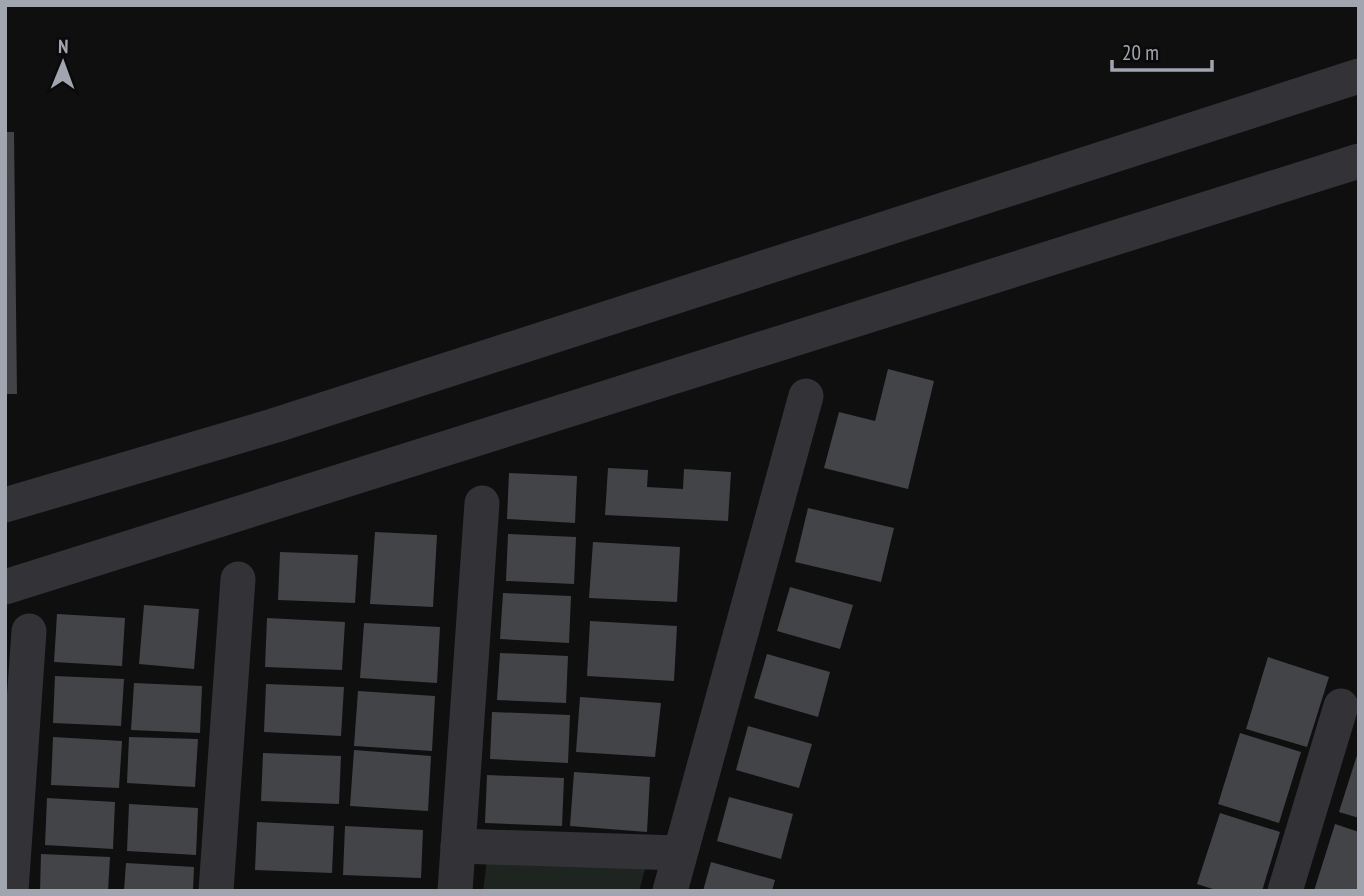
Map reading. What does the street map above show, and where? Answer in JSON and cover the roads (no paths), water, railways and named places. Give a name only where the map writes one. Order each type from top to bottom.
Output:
[{"type":"street","points":[[5,505],[272,426],[1359,76]]},
{"type":"street","points":[[5,587],[1359,161]]},
{"type":"street","points":[[670,891],[806,396]]},
{"type":"street","points":[[455,891],[482,503]]},
{"type":"street","points":[[216,891],[238,579]]},
{"type":"street","points":[[11,891],[29,631]]},
{"type":"street","points":[[1285,891],[1341,706]]},
{"type":"street","points":[[458,846],[679,853]]}]
